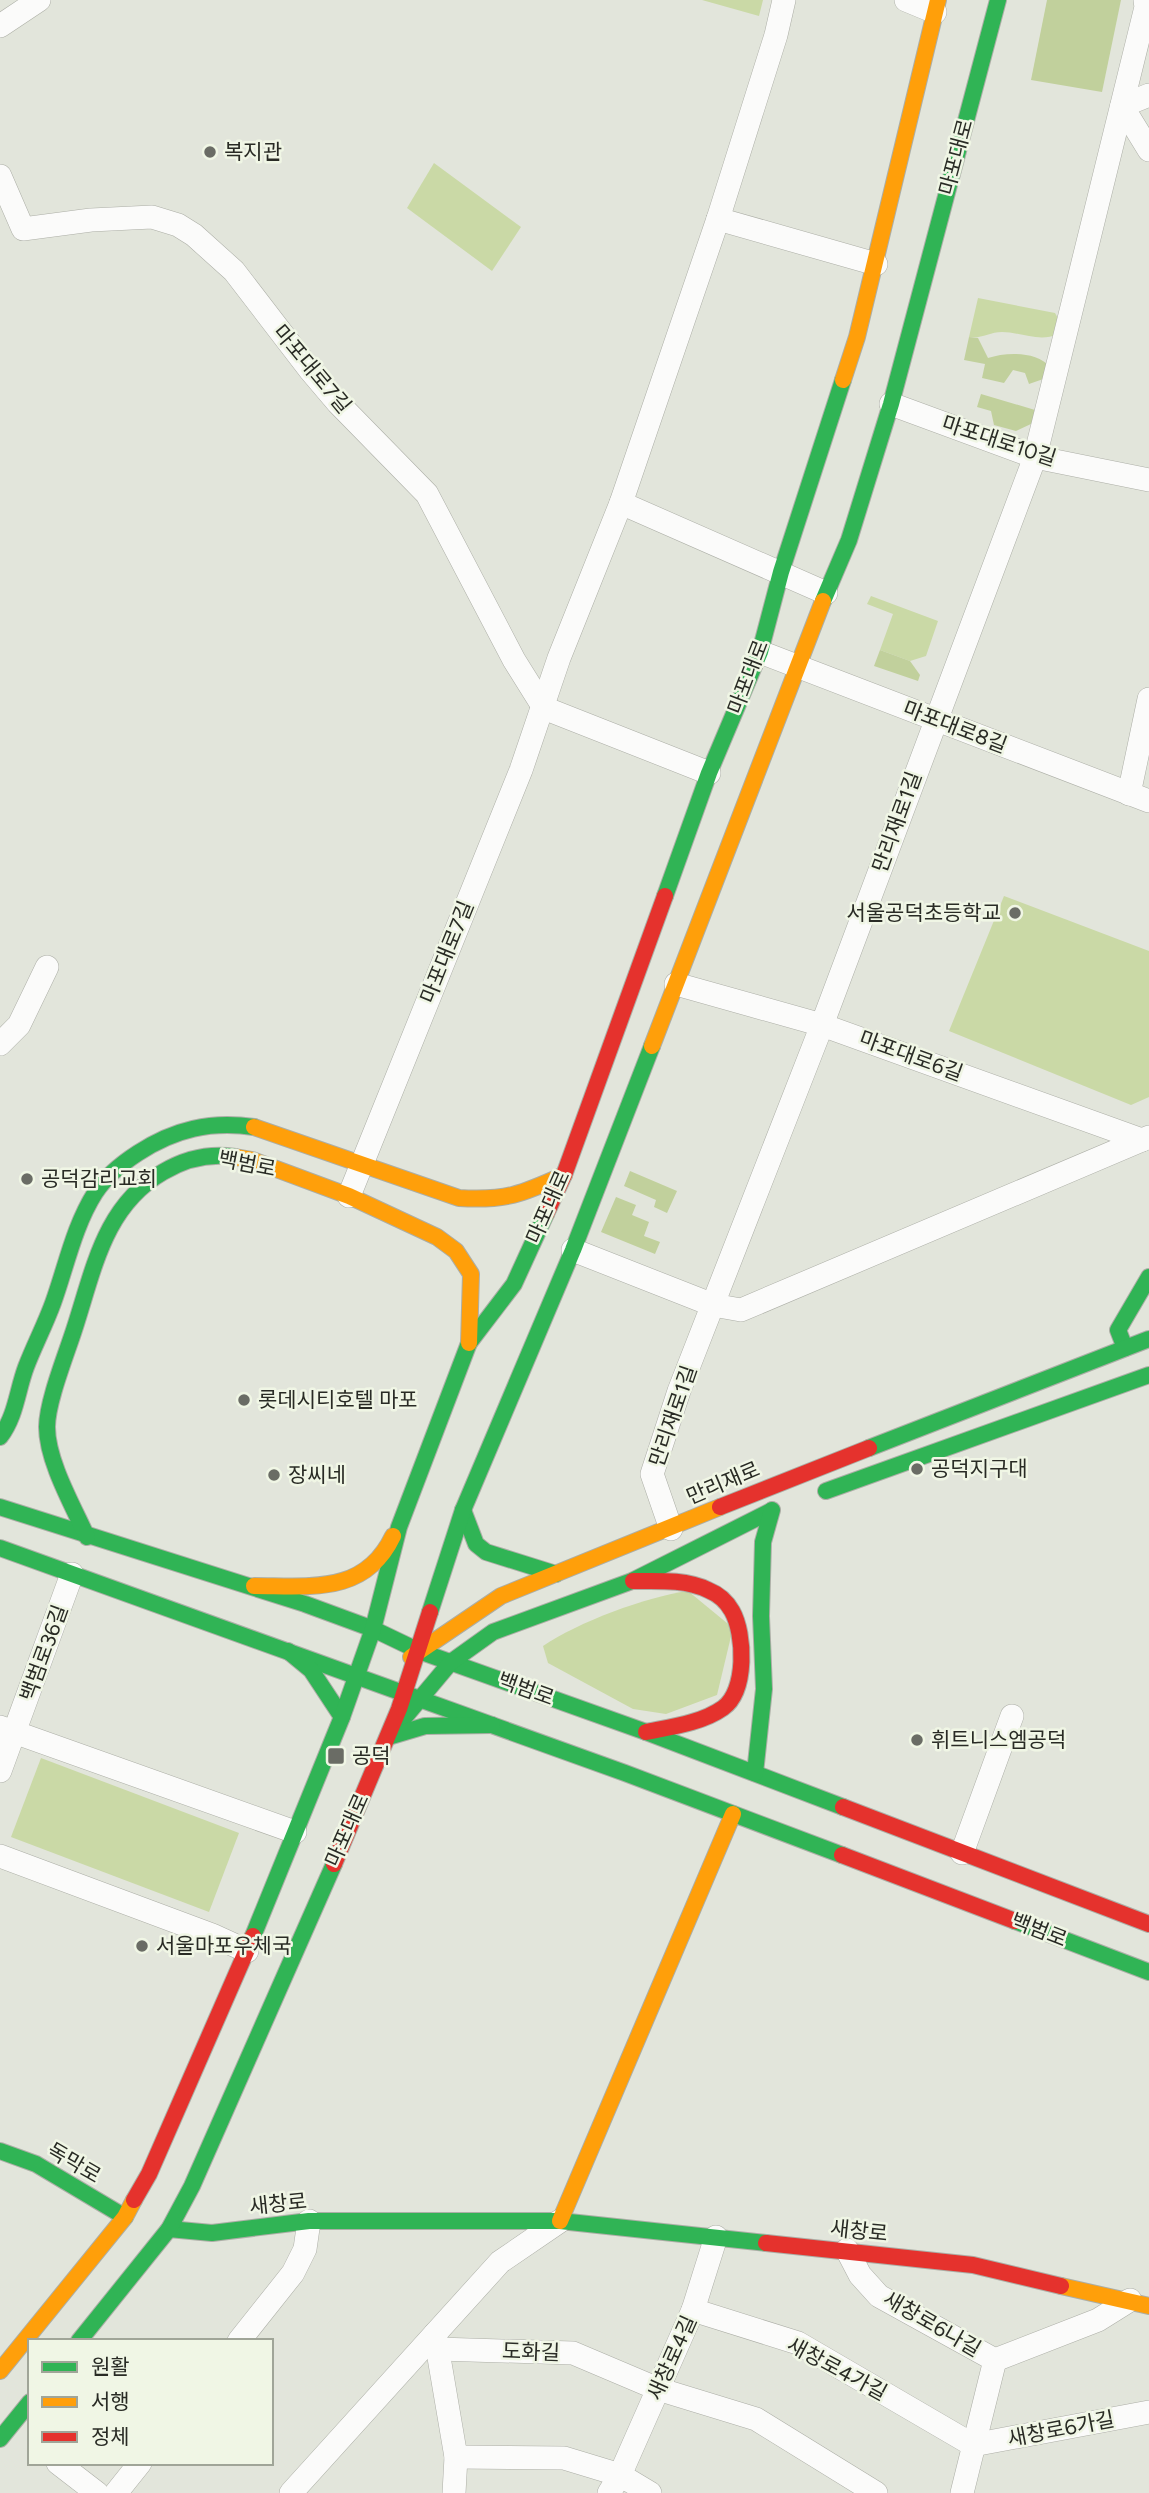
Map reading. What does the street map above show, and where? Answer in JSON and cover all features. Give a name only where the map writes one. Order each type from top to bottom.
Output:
[{"type":"main road","name":"마포대로","points":[[81,2339],[169,2229],[192,2186],[388,1737],[419,1651],[463,1510],[573,1250],[826,593],[849,540],[891,404],[998,0]]},
{"type":"main road","name":"마포대로","points":[[0,2371],[125,2217],[171,2128],[247,1951],[357,1678],[373,1629],[399,1527],[469,1343],[514,1284],[564,1175],[709,773],[760,652],[781,572],[857,337],[936,6]]},
{"type":"main road","name":"백범로","points":[[0,1437],[11,1420],[26,1369],[48,1318],[72,1246],[90,1203],[104,1180],[128,1160],[177,1131],[202,1124],[229,1122],[258,1127],[459,1198],[489,1200],[523,1195],[564,1175]]},
{"type":"main road","name":"백범로","points":[[87,1536],[55,1463],[47,1426],[58,1382],[102,1244],[134,1193],[176,1164],[199,1157],[227,1156],[251,1160],[349,1196],[437,1237],[456,1251],[471,1274],[469,1343]]},
{"type":"main road","points":[[1125,1348],[1118,1330],[1149,1277]]},
{"type":"main road","name":"만리재로","points":[[342,1717],[386,1675],[501,1596],[758,1491],[1149,1339]]},
{"type":"main road","points":[[811,1496],[1149,1375]]},
{"type":"main road","name":"백범로","points":[[0,1507],[254,1586],[373,1629],[419,1651],[646,1732],[1149,1923]]},
{"type":"main road","points":[[388,1737],[451,1662],[493,1632],[632,1581],[779,1508],[763,1542],[761,1616],[764,1689],[755,1773]]},
{"type":"main road","points":[[463,1510],[476,1544],[486,1552],[556,1574]]},
{"type":"main road","points":[[254,1586],[329,1585],[358,1574],[379,1560],[399,1527]]},
{"type":"main road","name":"백범로","points":[[0,1548],[357,1678],[386,1675],[405,1692],[421,1699],[1149,1972]]},
{"type":"main road","points":[[632,1581],[701,1585],[717,1593],[730,1607],[738,1626],[741,1652],[740,1677],[731,1700],[710,1714],[685,1724],[646,1732]]},
{"type":"main road","points":[[288,1651],[311,1670],[342,1717]]},
{"type":"main road","points":[[388,1737],[425,1726],[492,1725]]},
{"type":"main road","points":[[560,2221],[733,1814]]},
{"type":"main road","name":"독막로","points":[[0,2151],[36,2164],[125,2217]]},
{"type":"main road","name":"새창로","points":[[169,2229],[212,2233],[309,2221],[560,2221],[972,2265],[1140,2303]]},
{"type":"main road","points":[[5,2432],[28,2404]]},
{"type":"street","points":[[0,26],[39,0]]},
{"type":"street","name":"마포대로7길","points":[[349,1196],[521,770],[559,658],[621,503],[718,219],[776,35],[784,0]]},
{"type":"street","points":[[906,0],[936,6]]},
{"type":"street","name":"만리재로1길","points":[[670,1528],[652,1474],[679,1391],[822,1024],[1035,457],[1146,7],[1145,0]]},
{"type":"street","points":[[1149,94],[1122,106],[1149,150]]},
{"type":"street","name":"마포대로7길","points":[[0,176],[23,229],[92,220],[152,217],[178,225],[220,256],[338,403],[427,494],[514,660],[544,708]]},
{"type":"street","points":[[718,219],[876,264]]},
{"type":"street","name":"마포대로10길","points":[[891,404],[1035,457],[1149,480]]},
{"type":"street","points":[[621,503],[826,593]]},
{"type":"street","name":"마포대로8길","points":[[760,652],[1139,797]]},
{"type":"street","points":[[1139,797],[1149,699]]},
{"type":"street","points":[[544,708],[709,773]]},
{"type":"street","points":[[0,1044],[19,1025],[47,967]]},
{"type":"street","name":"마포대로6길","points":[[676,984],[822,1024],[1146,1139]]},
{"type":"street","points":[[713,1305],[741,1310],[1146,1139]]},
{"type":"street","name":"마포대로","points":[[573,1250],[713,1305]]},
{"type":"street","name":"백범로36길","points":[[0,1771],[8,1729],[72,1574]]},
{"type":"street","points":[[962,1853],[1012,1716]]},
{"type":"street","points":[[8,1729],[295,1832]]},
{"type":"street","points":[[0,1856],[212,1935],[247,1951]]},
{"type":"street","points":[[241,2339],[293,2273],[306,2249],[309,2221]]},
{"type":"street","points":[[291,2493],[436,2341],[500,2262],[560,2221]]},
{"type":"street","name":"새창로4길","points":[[614,2484],[693,2310],[716,2237]]},
{"type":"street","name":"새창로6나길","points":[[847,2250],[860,2275],[879,2295],[995,2360]]},
{"type":"street","name":"새창로6나길","points":[[995,2360],[1140,2303]]},
{"type":"street","name":"새창로4가길","points":[[693,2310],[798,2343],[973,2445]]},
{"type":"street","points":[[436,2341],[456,2457],[454,2493]]},
{"type":"street","name":"도화길","points":[[436,2341],[573,2353],[658,2389],[756,2420],[876,2493]]},
{"type":"street","name":"새창로6나길","points":[[962,2493],[995,2360]]},
{"type":"street","name":"새창로6가길","points":[[973,2445],[1149,2412]]},
{"type":"street","points":[[5,2432],[28,2440]]},
{"type":"street","points":[[456,2457],[564,2458],[614,2484],[650,2493]]},
{"type":"street","points":[[61,2465],[97,2493]]},
{"type":"street","points":[[116,2493],[138,2465]]},
{"type":"green space","points":[[702,0],[763,0],[759,16]]},
{"type":"green space","points":[[1047,0],[1121,0],[1102,92],[1031,80]]},
{"type":"green space","points":[[434,163],[521,227],[492,271],[407,208]]},
{"type":"green space","points":[[978,298],[1055,313],[1060,322],[1057,334],[1037,337],[1002,332],[969,337]]},
{"type":"green space","points":[[969,337],[978,338],[988,358],[1012,354],[1037,358],[1050,367],[1049,377],[1029,384],[1025,373],[1013,370],[1004,383],[982,378],[985,364],[964,360]]},
{"type":"green space","points":[[981,394],[1035,410],[1033,423],[1016,431],[994,425],[991,411],[977,407]]},
{"type":"green space","points":[[871,596],[938,621],[926,656],[910,661],[880,650],[893,614],[867,604]]},
{"type":"green space","points":[[880,650],[910,661],[920,675],[918,681],[874,666]]},
{"type":"green space","points":[[1004,896],[1149,951],[1149,1097],[1131,1105],[949,1031]]},
{"type":"green space","points":[[630,1171],[677,1191],[667,1213],[654,1207],[656,1200],[624,1186]]},
{"type":"green space","points":[[616,1197],[636,1205],[632,1215],[649,1222],[644,1236],[660,1242],[655,1254],[601,1232]]},
{"type":"green space","points":[[688,1591],[733,1628],[717,1695],[666,1714],[633,1709],[548,1663],[543,1646],[575,1628],[633,1605]]},
{"type":"green space","points":[[41,1758],[239,1833],[209,1912],[11,1837]]},
{"type":"traffic: fast","points":[[823,601],[849,540],[891,404],[998,0]]},
{"type":"traffic: fast","points":[[665,896],[709,773],[760,652],[781,572],[843,380]]},
{"type":"traffic: fast","points":[[430,1612],[463,1510],[573,1250],[652,1046]]},
{"type":"traffic: fast","points":[[0,1437],[13,1412],[26,1367],[53,1303],[81,1219],[104,1181],[138,1153],[179,1133],[208,1126],[254,1127]]},
{"type":"traffic: fast","points":[[87,1537],[56,1469],[47,1427],[53,1392],[95,1262],[114,1221],[127,1202],[143,1186],[163,1172],[189,1160],[216,1156],[235,1157]]},
{"type":"traffic: fast","points":[[253,1936],[342,1717],[373,1629],[399,1527],[469,1343],[514,1284],[546,1214]]},
{"type":"traffic: fast","points":[[1125,1348],[1118,1330],[1149,1277]]},
{"type":"traffic: fast","points":[[869,1448],[1149,1339]]},
{"type":"traffic: fast","points":[[826,1491],[1149,1375]]},
{"type":"traffic: fast","points":[[0,1507],[305,1604],[373,1629],[419,1651],[646,1732],[843,1807]]},
{"type":"traffic: fast","points":[[463,1510],[476,1544],[486,1552],[556,1574]]},
{"type":"traffic: fast","points":[[755,1773],[764,1689],[761,1616],[763,1542],[772,1510]]},
{"type":"traffic: fast","points":[[404,1718],[451,1662],[493,1632],[632,1581],[771,1511]]},
{"type":"traffic: fast","points":[[0,1548],[625,1773],[842,1855]]},
{"type":"traffic: fast","points":[[288,1651],[311,1670],[342,1717]]},
{"type":"traffic: fast","points":[[388,1737],[425,1726],[492,1725]]},
{"type":"traffic: fast","points":[[81,2339],[169,2229],[192,2186],[334,1864]]},
{"type":"traffic: fast","points":[[1015,1921],[1149,1972]]},
{"type":"traffic: fast","points":[[0,2151],[36,2164],[125,2217]]},
{"type":"traffic: fast","points":[[169,2229],[212,2233],[309,2221],[560,2221],[766,2243]]},
{"type":"traffic: fast","points":[[0,2439],[28,2404]]},
{"type":"traffic: slow","points":[[843,380],[857,337],[938,0]]},
{"type":"traffic: slow","points":[[652,1046],[823,601]]},
{"type":"traffic: slow","points":[[254,1127],[459,1198],[513,1195],[564,1175]]},
{"type":"traffic: slow","points":[[235,1157],[252,1160],[349,1196],[437,1237],[456,1251],[471,1274],[469,1343]]},
{"type":"traffic: slow","points":[[411,1657],[501,1596],[720,1507]]},
{"type":"traffic: slow","points":[[254,1586],[315,1586],[351,1578],[367,1569],[381,1555],[393,1536]]},
{"type":"traffic: slow","points":[[560,2221],[733,1814]]},
{"type":"traffic: slow","points":[[0,2371],[125,2217],[134,2200]]},
{"type":"traffic: slow","points":[[1061,2286],[1149,2306]]},
{"type":"traffic: jam","points":[[546,1214],[564,1175],[665,896]]},
{"type":"traffic: jam","points":[[720,1507],[869,1448]]},
{"type":"traffic: jam","points":[[633,1581],[680,1582],[699,1586],[715,1594],[725,1601],[732,1611],[741,1647],[740,1676],[731,1700],[723,1708],[696,1721],[646,1732]]},
{"type":"traffic: jam","points":[[334,1864],[399,1709],[430,1612]]},
{"type":"traffic: jam","points":[[843,1807],[1149,1924]]},
{"type":"traffic: jam","points":[[842,1855],[1015,1921]]},
{"type":"traffic: jam","points":[[134,2200],[149,2174],[253,1936]]},
{"type":"traffic: jam","points":[[766,2243],[973,2265],[1061,2286]]},
{"type":"place","name":"복지관","points":[[210,152]]},
{"type":"place","name":"서울공덕초등학교","points":[[1015,913]]},
{"type":"place","name":"공덕감리교회","points":[[27,1179]]},
{"type":"place","name":"롯데시티호텔 마포","points":[[244,1400]]},
{"type":"place","name":"공덕지구대","points":[[917,1469]]},
{"type":"place","name":"장씨네","points":[[274,1475]]},
{"type":"place","name":"휘트니스엠공덕","points":[[917,1740]]},
{"type":"place","name":"공덕","points":[[336,1756]]},
{"type":"place","name":"서울마포우체국","points":[[142,1946]]}]
